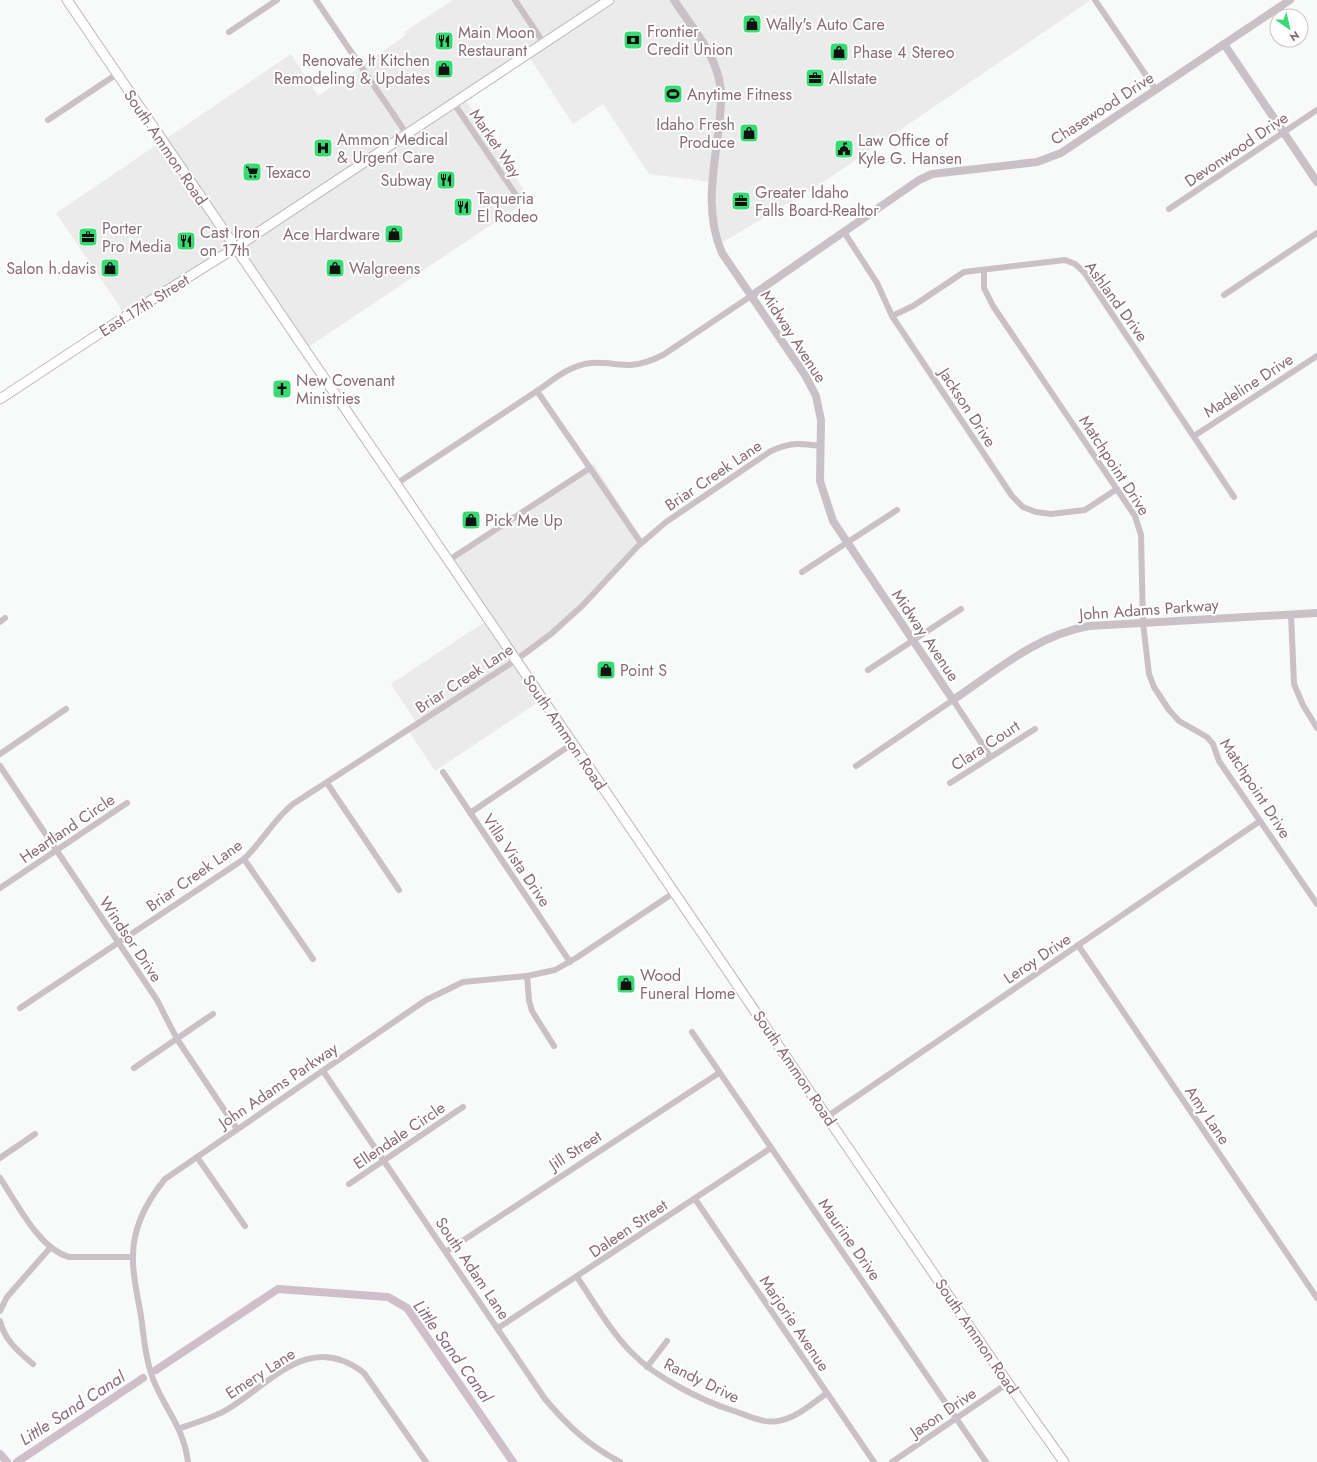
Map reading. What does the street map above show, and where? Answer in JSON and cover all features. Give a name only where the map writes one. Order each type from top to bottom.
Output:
[{"type":"main road","name":"South Ammon Road","points":[[67,0],[449,560],[572,744],[828,1116],[1008,1383],[1064,1462]]},
{"type":"main road","name":"East 17th Street","points":[[0,399],[126,316],[235,248],[406,133],[609,0]]},
{"type":"street","points":[[229,32],[276,0]]},
{"type":"street","points":[[316,0],[406,133]]},
{"type":"street","points":[[515,0],[544,42]]},
{"type":"street","name":"Midway Avenue","points":[[674,0],[706,48],[719,79],[721,112],[710,199],[712,224],[722,253],[805,375],[816,396],[821,420],[820,481],[825,501],[833,521],[990,756]]},
{"type":"street","points":[[1095,0],[1156,90]]},
{"type":"street","name":"Chasewood Drive","points":[[751,296],[919,180],[932,174],[1037,162],[1061,153],[1290,0]]},
{"type":"street","points":[[1224,44],[1317,182]]},
{"type":"street","points":[[48,120],[117,74]]},
{"type":"street","name":"Market Way","points":[[453,102],[518,198]]},
{"type":"street","name":"Devonwood Drive","points":[[1169,209],[1317,110]]},
{"type":"street","name":"Jackson Drive","points":[[844,232],[877,282],[892,316],[1008,491],[1024,507],[1036,512],[1051,514],[1084,510],[1117,489]]},
{"type":"street","points":[[1224,295],[1317,233]]},
{"type":"street","name":"Ashland Drive","points":[[892,316],[913,306],[964,272],[1065,260],[1075,264],[1084,272],[1234,497]]},
{"type":"street","name":"Matchpoint Drive","points":[[984,270],[984,288],[993,306],[1135,516],[1141,535],[1143,623],[1149,674],[1161,699],[1179,721],[1207,737],[1213,744],[1219,761],[1317,904]]},
{"type":"street","points":[[396,484],[567,371],[580,365],[592,363],[632,365],[648,362],[663,355],[751,296]]},
{"type":"street","name":"Madeline Drive","points":[[1194,436],[1317,356]]},
{"type":"street","points":[[537,391],[641,543]]},
{"type":"street","name":"Briar Creek Lane","points":[[20,1008],[244,858],[255,849],[279,815],[516,660],[552,634],[583,605],[641,543],[666,522],[771,451],[787,444],[799,443],[821,446]]},
{"type":"street","points":[[449,560],[590,468]]},
{"type":"street","points":[[802,572],[897,510]]},
{"type":"street","points":[[868,670],[961,610]]},
{"type":"street","name":"John Adams Parkway","points":[[856,766],[1025,651],[1046,639],[1071,629],[1089,626],[1317,613]]},
{"type":"street","points":[[1291,614],[1294,684],[1303,705],[1317,728]]},
{"type":"street","points":[[0,754],[66,709]]},
{"type":"street","name":"Clara Court","points":[[950,783],[990,756],[1035,729]]},
{"type":"street","points":[[470,813],[572,744]]},
{"type":"street","name":"Windsor Drive","points":[[0,766],[55,851],[157,1000],[177,1039],[237,1129]]},
{"type":"street","name":"Villa Vista Drive","points":[[443,772],[570,962]]},
{"type":"street","points":[[327,783],[399,890]]},
{"type":"street","name":"Heartland Circle","points":[[0,888],[128,803]]},
{"type":"street","name":"Leroy Drive","points":[[828,1116],[1260,821]]},
{"type":"street","points":[[244,858],[312,959]]},
{"type":"street","name":"John Adams Parkway","points":[[188,1462],[185,1444],[180,1428],[154,1380],[147,1361],[133,1256],[141,1215],[151,1196],[166,1179],[426,1000],[463,982],[528,976],[550,971],[570,962],[674,892]]},
{"type":"street","name":"Amy Lane","points":[[1078,945],[1317,1298]]},
{"type":"street","points":[[528,976],[529,1000],[532,1011],[554,1046]]},
{"type":"street","points":[[134,1068],[213,1014]]},
{"type":"street","name":"Maurine Drive","points":[[692,1032],[986,1462]]},
{"type":"street","name":"South Adam Lane","points":[[323,1071],[447,1251],[546,1399],[566,1424],[596,1449],[620,1462]]},
{"type":"street","name":"Jill Street","points":[[447,1251],[719,1072]]},
{"type":"street","name":"Ellendale Circle","points":[[349,1184],[464,1107]]},
{"type":"street","points":[[0,1158],[34,1134]]},
{"type":"street","name":"Daleen Street","points":[[498,1328],[770,1148]]},
{"type":"street","points":[[197,1157],[245,1226]]},
{"type":"street","points":[[0,1178],[41,1238],[50,1248],[60,1254],[69,1257],[133,1256]]},
{"type":"street","name":"Marjorie Avenue","points":[[695,1199],[874,1462]]},
{"type":"street","points":[[0,1311],[7,1297],[50,1248]]},
{"type":"street","name":"Randy Drive","points":[[577,1277],[614,1331],[632,1353],[647,1367],[675,1385],[720,1406],[763,1421],[776,1422],[788,1419],[827,1393]]},
{"type":"street","points":[[0,1321],[7,1338],[14,1347],[33,1364]]},
{"type":"street","points":[[647,1367],[667,1341]]},
{"type":"street","name":"Emery Lane","points":[[180,1428],[226,1410],[295,1363],[311,1357],[327,1356],[348,1362],[364,1373],[426,1462]]},
{"type":"street","name":"Jason Drive","points":[[892,1462],[956,1420],[1008,1383]]},
{"type":"shaded area","points":[[453,0],[1091,0],[819,185],[718,245],[712,182],[649,174],[603,104],[573,124],[527,54],[463,96],[530,199],[304,350],[235,248],[126,316],[56,213],[291,54],[318,96],[406,35],[404,32]]},
{"type":"shaded area","points":[[593,463],[643,541],[583,605],[516,660],[543,699],[435,771],[408,730],[417,724],[391,684],[489,619],[449,560]]},
{"type":"waterway","name":"Little Sand Canal","points":[[156,1370],[278,1289],[388,1297],[407,1308],[513,1462]]},
{"type":"waterway","name":"Little Sand Canal","points":[[17,1462],[143,1378]]},
{"type":"waterway","name":"Little Sand Canal","points":[[0,1454],[7,1462]]},
{"type":"place","name":"Wally's Auto Care","points":[[752,24]]},
{"type":"place","name":"Frontier Credit Union","points":[[633,40]]},
{"type":"place","name":"Main Moon Restaurant","points":[[444,41]]},
{"type":"place","name":"Phase 4 Stereo","points":[[839,52]]},
{"type":"place","name":"Renovate It Kitchen Remodeling & Updates","points":[[444,69]]},
{"type":"place","name":"Allstate","points":[[815,78]]},
{"type":"place","name":"Anytime Fitness","points":[[673,94]]},
{"type":"place","name":"Idaho Fresh Produce","points":[[749,133]]},
{"type":"place","name":"Ammon Medical & Urgent Care","points":[[323,148]]},
{"type":"place","name":"Law Office of Kyle G. Hansen","points":[[844,149]]},
{"type":"place","name":"Texaco","points":[[252,172]]},
{"type":"place","name":"Subway","points":[[446,180]]},
{"type":"place","name":"Greater Idaho Falls Board-Realtor","points":[[741,201]]},
{"type":"place","name":"Taqueria El Rodeo","points":[[463,207]]},
{"type":"place","name":"Ace Hardware","points":[[394,234]]},
{"type":"place","name":"Porter Pro Media","points":[[88,237]]},
{"type":"place","name":"Cast Iron on 17th","points":[[186,241]]},
{"type":"place","name":"Salon h.davis","points":[[110,268]]},
{"type":"place","name":"Walgreens","points":[[335,268]]},
{"type":"place","name":"New Covenant Ministries","points":[[282,389]]},
{"type":"place","name":"Pick Me Up","points":[[471,520]]},
{"type":"place","name":"Point S","points":[[606,670]]},
{"type":"place","name":"Wood Funeral Home","points":[[626,984]]}]
